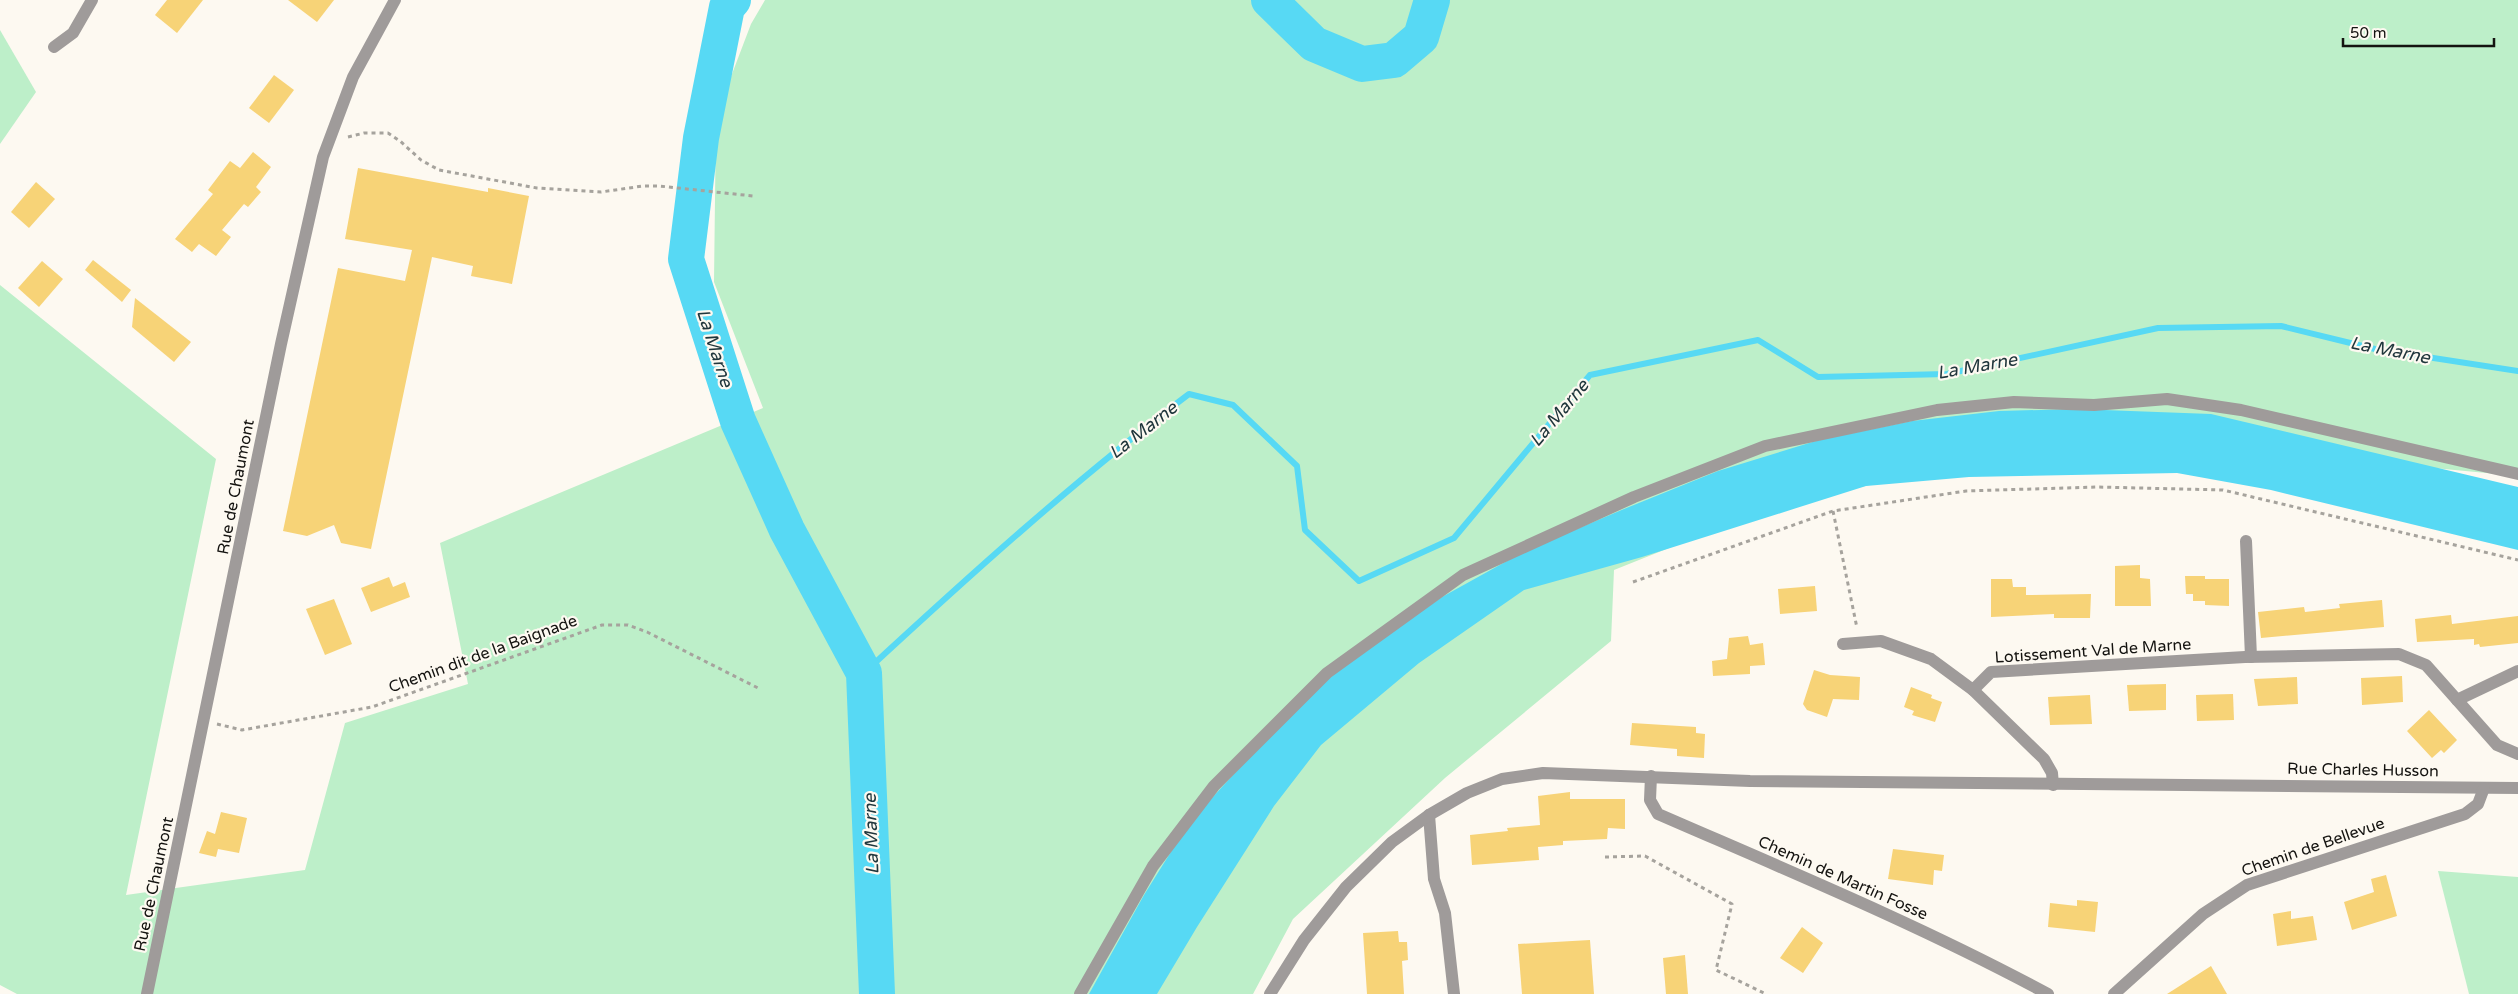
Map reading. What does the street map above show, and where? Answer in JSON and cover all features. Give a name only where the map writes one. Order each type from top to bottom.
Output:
[{"type":"street","points":[[54,47],[73,33],[92,0]]},
{"type":"street","name":"Rue de Chaumont","points":[[147,994],[205,721],[281,344],[323,158],[353,77],[395,0]]},
{"type":"street","points":[[1080,994],[1153,866],[1214,786],[1327,673],[1463,575],[1634,497],[1765,446],[1936,410],[2014,402],[2094,405],[2166,399],[2241,410],[2518,474]]},
{"type":"street","points":[[2246,541],[2248,657]]},
{"type":"street","points":[[1844,644],[1881,641],[1931,659],[1973,690],[2044,759],[2052,773],[2053,785]]},
{"type":"street","name":"Lotissement Val de Marne","points":[[1973,690],[1991,672],[2248,657],[2399,654],[2426,665],[2497,745],[2518,754]]},
{"type":"street","points":[[2457,700],[2518,671]]},
{"type":"street","name":"Rue Charles Husson","points":[[1270,994],[1304,940],[1346,887],[1392,842],[1429,815],[1467,793],[1502,779],[1543,773],[1750,781],[2208,787],[2286,785],[2518,788]]},
{"type":"street","name":"Chemin de Martin Fosse","points":[[1651,776],[1650,800],[1658,814],[1906,923],[2048,994]]},
{"type":"street","name":"Chemin de Bellevue","points":[[2114,994],[2203,914],[2247,885],[2464,814],[2478,804],[2484,788]]},
{"type":"street","points":[[1429,815],[1434,878],[1445,913],[1454,994]]},
{"type":"path","points":[[328,142],[364,133],[388,133],[421,160],[439,170],[537,188],[601,192],[643,186],[659,186],[752,196]]},
{"type":"path","points":[[1632,582],[1833,511],[1966,491],[2097,487],[2223,490],[2518,560]]},
{"type":"path","points":[[1833,511],[1860,642]]},
{"type":"path","name":"Chemin dit de la Baignade","points":[[205,721],[242,730],[372,707],[602,625],[628,625],[647,632],[758,688]]},
{"type":"path","points":[[1605,857],[1645,856],[1732,904],[1716,970],[1766,994]]},
{"type":"green space","points":[[765,0],[2518,0],[2518,476],[2213,447],[1961,464],[1769,508],[1614,570],[1611,641],[1445,778],[1293,919],[1253,994],[17,994],[0,985],[0,285],[216,459],[126,895],[305,870],[345,723],[468,684],[440,543],[763,408],[714,282],[716,116],[751,24]]},
{"type":"green space","points":[[0,30],[36,92],[0,144]]},
{"type":"green space","points":[[2438,871],[2518,877],[2518,994],[2469,994]]},
{"type":"water","points":[[2077,409],[2211,414],[2518,487],[2518,550],[2271,490],[2177,473],[1969,477],[1866,486],[1642,557],[1524,590],[1419,663],[1321,745],[1274,806],[1157,994],[1089,994],[1144,895],[1189,823],[1277,727],[1338,668],[1442,597],[1525,551],[1624,509],[1718,471],[1819,440],[1912,421],[1999,411]]},
{"type":"building","points":[[167,0],[203,0],[177,33],[155,15]]},
{"type":"building","points":[[288,0],[334,0],[317,22]]},
{"type":"building","points":[[274,75],[294,90],[269,123],[249,108]]},
{"type":"building","points":[[253,152],[271,167],[256,187],[261,192],[248,207],[244,204],[222,230],[231,237],[216,256],[199,244],[192,252],[175,239],[213,194],[208,190],[230,161],[240,168]]},
{"type":"building","points":[[358,168],[488,192],[488,188],[529,196],[512,284],[471,276],[473,266],[432,257],[371,549],[341,543],[334,525],[307,536],[283,531],[338,268],[405,281],[412,250],[345,239]]},
{"type":"building","points":[[36,182],[55,199],[29,228],[11,212]]},
{"type":"building","points":[[93,260],[131,290],[122,302],[85,270]]},
{"type":"building","points":[[42,261],[63,279],[39,307],[18,288]]},
{"type":"building","points":[[135,298],[191,342],[174,362],[132,327]]},
{"type":"building","points":[[2140,565],[2140,578],[2150,579],[2151,606],[2115,606],[2115,566]]},
{"type":"building","points":[[2185,576],[2205,576],[2205,579],[2229,579],[2229,606],[2205,605],[2205,601],[2193,601],[2193,594],[2186,594]]},
{"type":"building","points":[[389,577],[393,587],[405,582],[410,597],[371,612],[361,588]]},
{"type":"building","points":[[1991,579],[2012,579],[2013,587],[2026,587],[2026,595],[2091,594],[2090,618],[2054,618],[2054,614],[1991,617]]},
{"type":"building","points":[[1815,586],[1817,611],[1780,614],[1778,589]]},
{"type":"building","points":[[334,599],[352,644],[325,655],[306,609]]},
{"type":"building","points":[[2382,600],[2384,627],[2261,638],[2258,612],[2304,607],[2305,612],[2340,608],[2339,604]]},
{"type":"building","points":[[2451,615],[2452,624],[2518,616],[2518,643],[2480,647],[2479,644],[2474,645],[2474,639],[2417,642],[2415,619]]},
{"type":"building","points":[[1748,636],[1750,645],[1763,643],[1765,665],[1750,666],[1750,674],[1713,676],[1712,661],[1727,659],[1729,638]]},
{"type":"building","points":[[1814,670],[1830,675],[1860,677],[1859,700],[1833,699],[1827,717],[1807,710],[1803,704]]},
{"type":"building","points":[[2402,676],[2403,702],[2362,705],[2361,678]]},
{"type":"building","points":[[2297,677],[2298,704],[2258,706],[2254,679]]},
{"type":"building","points":[[2166,684],[2166,710],[2129,711],[2127,685]]},
{"type":"building","points":[[1911,687],[1932,695],[1931,698],[1942,702],[1935,722],[1912,715],[1914,711],[1904,707]]},
{"type":"building","points":[[2233,694],[2234,720],[2197,721],[2196,695]]},
{"type":"building","points":[[2090,695],[2092,724],[2050,725],[2048,697]]},
{"type":"building","points":[[2429,710],[2457,740],[2444,753],[2441,750],[2432,758],[2407,731]]},
{"type":"building","points":[[1632,723],[1696,727],[1696,733],[1705,734],[1704,758],[1677,756],[1677,749],[1630,745]]},
{"type":"building","points":[[1570,792],[1570,799],[1625,799],[1625,829],[1608,828],[1607,839],[1563,841],[1563,845],[1538,847],[1539,860],[1472,865],[1470,835],[1508,831],[1507,828],[1540,825],[1538,796]]},
{"type":"building","points":[[221,812],[247,818],[239,853],[218,849],[216,857],[199,853],[207,831],[215,834]]},
{"type":"building","points":[[1893,849],[1944,855],[1942,871],[1934,870],[1933,885],[1888,879]]},
{"type":"building","points":[[2386,875],[2397,916],[2352,930],[2344,902],[2374,892],[2371,879]]},
{"type":"building","points":[[2077,900],[2098,902],[2095,932],[2048,927],[2050,903],[2077,906]]},
{"type":"building","points":[[2291,911],[2291,919],[2313,916],[2317,940],[2277,946],[2273,914]]},
{"type":"building","points":[[1802,927],[1823,943],[1803,973],[1780,958]]},
{"type":"building","points":[[1398,931],[1399,942],[1407,942],[1408,960],[1402,961],[1404,994],[1367,994],[1363,933]]},
{"type":"building","points":[[1590,940],[1594,994],[1522,994],[1518,944]]},
{"type":"building","points":[[1685,955],[1688,994],[1666,994],[1663,958]]},
{"type":"building","points":[[2211,966],[2227,994],[2167,994]]},
{"type":"waterway","name":"La Marne","points":[[733,0],[727,7],[701,138],[686,259],[738,421],[787,530],[864,673],[877,994]]},
{"type":"waterway","name":"La Marne","points":[[1269,0],[1314,44],[1362,64],[1394,60],[1421,37],[1432,0]]},
{"type":"waterway","name":"La Marne","points":[[864,673],[1064,494],[1189,394],[1233,405],[1297,466],[1305,530],[1359,581],[1454,538],[1590,375],[1758,340],[1818,377],[1947,374],[2158,328],[2281,326],[2375,349],[2518,371]]}]
